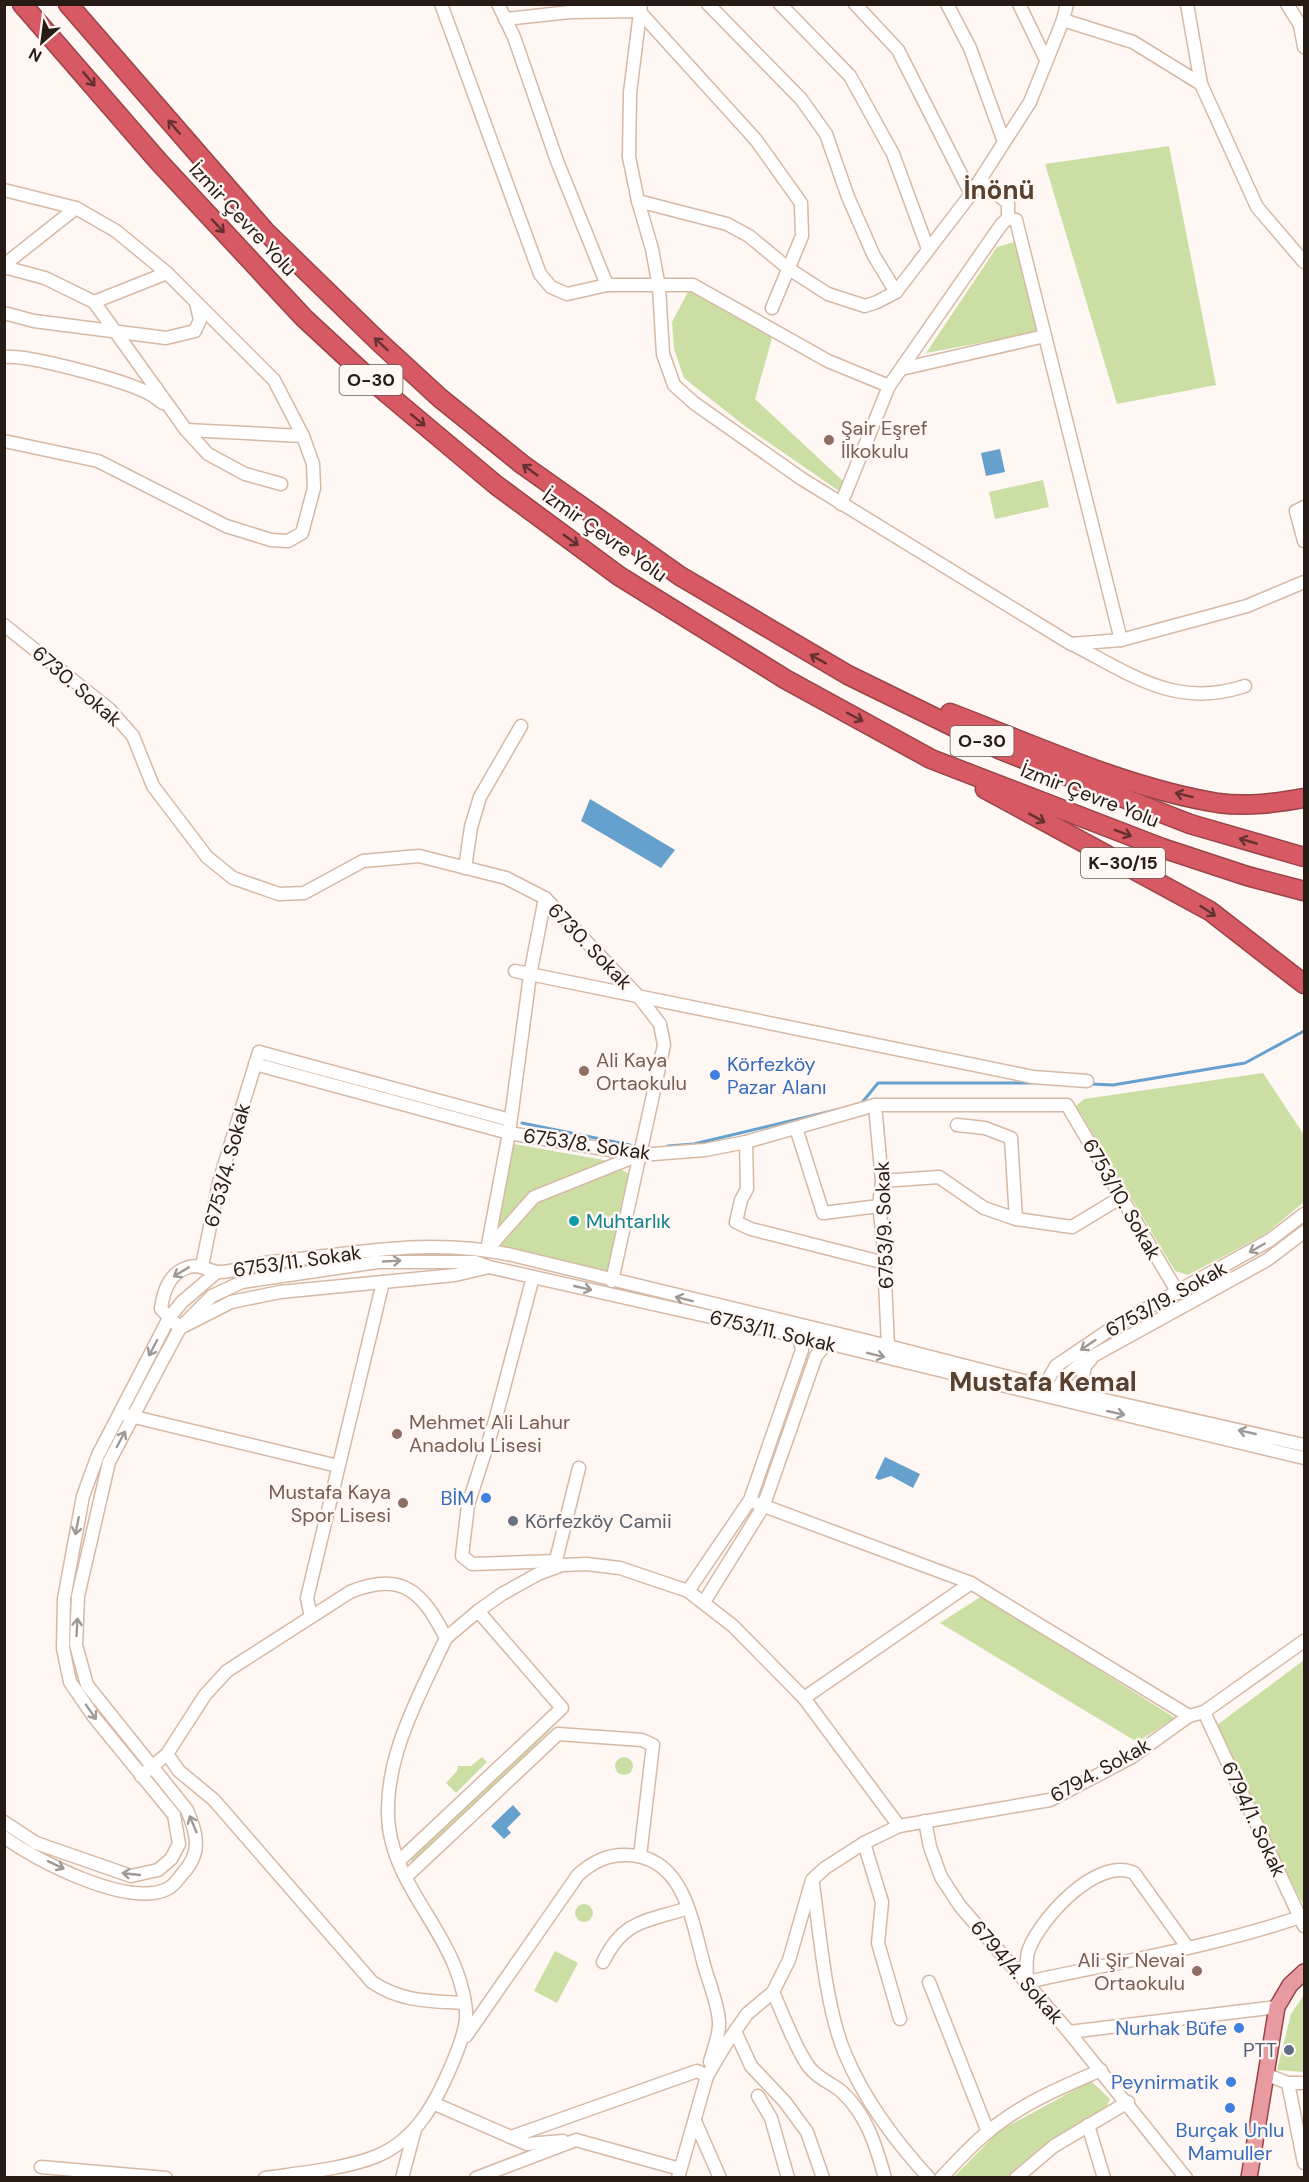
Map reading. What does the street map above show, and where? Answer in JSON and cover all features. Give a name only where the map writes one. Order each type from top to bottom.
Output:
[{"type":"highway","name":"İzmir Çevre Yolu","points":[[22,4],[159,162],[304,318],[372,381],[478,470],[620,576],[785,679],[931,759],[1162,848],[1247,876],[1305,891]]},
{"type":"highway","name":"İzmir Çevre Yolu","points":[[68,4],[265,231],[440,398],[523,465],[680,576],[848,675],[1001,750],[1190,824],[1305,857]]},
{"type":"highway","points":[[848,675],[1100,771],[1166,790],[1220,803],[1268,804],[1305,798]]},
{"type":"highway","name":"K-30/15","points":[[931,759],[1210,911],[1305,984]]},
{"type":"main road","points":[[1249,2178],[1276,2007],[1290,1984],[1305,1972]]},
{"type":"street","points":[[441,4],[540,274],[551,287],[567,294],[607,285],[659,287],[693,285],[828,361],[889,386]]},
{"type":"street","points":[[498,4],[607,285]]},
{"type":"street","points":[[708,4],[801,99],[826,134],[848,197],[874,256],[896,291]]},
{"type":"street","points":[[780,4],[850,76],[892,154],[928,249]]},
{"type":"street","points":[[855,4],[898,50],[971,194]]},
{"type":"street","points":[[946,4],[970,48],[1004,142]]},
{"type":"street","points":[[1019,4],[1046,60]]},
{"type":"street","points":[[638,201],[727,224],[749,236],[789,269],[828,294],[865,306],[896,291],[971,194],[1030,102],[1063,20],[1067,4]]},
{"type":"street","points":[[1187,4],[1201,84],[1257,207],[1305,262]]},
{"type":"street","points":[[1287,4],[1300,25],[1305,47]]},
{"type":"street","points":[[505,19],[640,8]]},
{"type":"street","points":[[640,8],[630,93],[629,157],[659,287],[663,354],[674,385],[703,409],[841,504],[1071,644],[1160,689],[1180,693],[1224,693],[1245,686]]},
{"type":"street","points":[[640,8],[756,140],[801,203],[802,236],[772,308]]},
{"type":"street","points":[[1063,20],[1133,42],[1201,84]]},
{"type":"street","points":[[841,504],[889,386],[1008,218],[1008,203],[980,180]]},
{"type":"street","points":[[4,190],[76,208],[116,231],[167,273],[274,380],[303,436],[313,464],[314,488],[302,533],[288,541],[271,540],[226,526],[98,461],[4,441]]},
{"type":"street","points":[[4,266],[76,208]]},
{"type":"street","points":[[1008,218],[1016,220],[1019,227],[1121,640]]},
{"type":"street","points":[[4,266],[45,278],[94,302],[186,430],[208,454],[245,474],[281,484]]},
{"type":"street","points":[[94,302],[167,273]]},
{"type":"street","points":[[4,313],[34,321],[166,338],[195,331],[200,320],[196,302]]},
{"type":"street","points":[[901,369],[1045,336]]},
{"type":"street","points":[[4,357],[41,362],[126,384],[148,393],[171,409]]},
{"type":"street","points":[[186,430],[303,436]]},
{"type":"street","points":[[1305,507],[1296,511],[1305,541]]},
{"type":"street","points":[[1071,644],[1121,640],[1247,606],[1305,582]]},
{"type":"street","name":"6730. Sokak","points":[[4,625],[110,709],[133,736],[153,786],[207,857],[233,878],[279,894],[304,893],[363,861],[419,856],[506,878],[545,898],[639,997],[660,1024],[664,1046],[612,1281]]},
{"type":"street","points":[[465,868],[471,827],[480,797],[522,726]]},
{"type":"street","points":[[487,1250],[510,1127],[530,975],[545,898]]},
{"type":"street","points":[[515,971],[1033,1077],[1087,1081]]},
{"type":"street","name":"6753/8. Sokak","points":[[255,1064],[510,1127],[640,1155],[705,1150],[746,1142],[875,1105],[1066,1105]]},
{"type":"street","name":"6753/4. Sokak","points":[[202,1266],[219,1182],[255,1064]]},
{"type":"street","name":"6753/9. Sokak","points":[[875,1105],[882,1181],[879,1206],[885,1263],[888,1346]]},
{"type":"street","name":"6753/10. Sokak","points":[[1066,1105],[1178,1293]]},
{"type":"street","points":[[957,1125],[985,1128],[1011,1138],[1016,1219]]},
{"type":"street","points":[[796,1128],[823,1213],[879,1206]]},
{"type":"street","points":[[746,1142],[747,1189],[741,1200],[736,1222],[751,1229],[885,1263]]},
{"type":"street","points":[[487,1250],[534,1197],[640,1155]]},
{"type":"street","points":[[882,1181],[939,1177],[984,1208],[1016,1219],[1072,1227],[1120,1198]]},
{"type":"street","name":"6753/19. Sokak","points":[[1025,1381],[1043,1376],[1115,1326],[1270,1240],[1305,1214]]},
{"type":"street","points":[[1052,1393],[1066,1375],[1094,1355],[1267,1260],[1305,1232]]},
{"type":"street","name":"6753/11. Sokak","points":[[202,1266],[217,1272],[262,1263],[408,1246],[463,1246],[888,1346],[1025,1381],[1052,1393],[1092,1397],[1305,1445]]},
{"type":"street","name":"6753/11. Sokak","points":[[126,1415],[180,1328],[212,1296],[242,1282],[378,1262],[476,1262],[489,1267],[1052,1393],[1305,1458]]},
{"type":"street","points":[[202,1266],[186,1268],[173,1276],[162,1295],[161,1309],[180,1328],[231,1302],[280,1292],[455,1275],[489,1267]]},
{"type":"street","points":[[4,1837],[18,1847],[94,1883],[141,1895],[168,1889],[191,1865],[197,1849],[197,1833],[187,1810],[87,1685],[76,1645],[78,1596],[109,1462],[126,1415],[169,1318],[182,1302],[217,1272]]},
{"type":"street","points":[[533,1277],[495,1421],[468,1505],[462,1556],[472,1564],[587,1564],[620,1568],[688,1591],[733,1626],[804,1698],[899,1826]]},
{"type":"street","points":[[311,1617],[307,1598],[383,1282]]},
{"type":"street","points":[[688,1591],[750,1500],[802,1350],[799,1337]]},
{"type":"street","points":[[704,1602],[763,1507],[816,1356],[826,1343]]},
{"type":"street","points":[[1092,1397],[1082,1382],[1085,1366],[1094,1355]]},
{"type":"street","points":[[1052,1393],[1056,1366]]},
{"type":"street","points":[[126,1415],[338,1466]]},
{"type":"street","points":[[4,1822],[36,1843],[131,1876],[158,1870],[171,1859],[179,1844],[174,1815],[141,1776],[70,1682],[63,1648],[64,1599],[83,1496],[98,1455],[126,1415]]},
{"type":"street","points":[[460,2045],[466,2020],[454,1964],[417,1901],[399,1861],[389,1828],[391,1784],[409,1717],[446,1638],[478,1611],[555,1564],[579,1468]]},
{"type":"street","points":[[750,1500],[763,1507],[971,1583],[1189,1716]]},
{"type":"street","points":[[141,1776],[167,1754],[205,1695],[227,1671],[350,1592],[366,1585],[384,1583],[406,1586],[431,1610],[446,1638]]},
{"type":"street","points":[[804,1698],[971,1583]]},
{"type":"street","points":[[399,1861],[562,1708],[478,1611]]},
{"type":"street","name":"6794. Sokak","points":[[812,1880],[825,1868],[864,1843],[899,1826],[1050,1800],[1132,1757],[1189,1716],[1204,1712],[1305,1641]]},
{"type":"street","name":"6794/1. Sokak","points":[[1204,1712],[1302,1921]]},
{"type":"street","points":[[407,1876],[558,1734],[642,1740],[653,1745],[640,1856]]},
{"type":"street","points":[[167,1754],[179,1771],[214,1800],[372,1982],[388,1994],[404,1999],[464,2003]]},
{"type":"street","name":"6794/4. Sokak","points":[[925,1821],[930,1847],[941,1877],[960,1905],[1069,2032],[1276,2007]]},
{"type":"street","points":[[864,1843],[882,1902],[878,1944],[900,2019]]},
{"type":"street","points":[[265,2178],[295,2176],[377,2156],[415,2129],[435,2104],[460,2045],[494,1991],[578,1875],[588,1866],[607,1858],[640,1856],[658,1863],[675,1879],[688,1908],[720,2024],[679,2173],[576,2140],[527,2144],[435,2104]]},
{"type":"street","points":[[1188,1948],[1134,1872],[1123,1868],[1108,1871],[1095,1876],[1048,1917],[1028,1952],[1027,1982],[1246,1936],[1302,1921]]},
{"type":"street","points":[[707,2076],[747,2014],[773,1992],[789,1960],[812,1880]]},
{"type":"street","points":[[812,1880],[830,1998],[845,2054],[864,2091],[889,2129],[929,2178]]},
{"type":"street","points":[[603,1962],[613,1941],[622,1932],[688,1908]]},
{"type":"street","points":[[928,1982],[988,2132]]},
{"type":"street","points":[[773,1992],[808,2066],[824,2082],[841,2091],[858,2110],[872,2135],[885,2178]]},
{"type":"street","points":[[735,2031],[751,2066],[785,2102],[807,2132],[823,2178]]},
{"type":"street","points":[[1069,2032],[1128,2102],[1186,2178]]},
{"type":"street","points":[[940,2178],[988,2132],[1029,2103],[1101,2070]]},
{"type":"street","points":[[511,2137],[697,2071],[707,2076]]},
{"type":"street","points":[[1265,2074],[1288,2083],[1305,2083]]},
{"type":"street","points":[[1288,2083],[1305,2163]]},
{"type":"street","points":[[758,2096],[771,2118],[788,2178]]},
{"type":"street","points":[[1016,2178],[1054,2146],[1128,2102]]},
{"type":"street","points":[[695,2121],[720,2178]]},
{"type":"street","points":[[1088,2125],[1104,2178]]},
{"type":"street","points":[[402,2178],[415,2129]]},
{"type":"street","points":[[476,2178],[576,2140]]},
{"type":"street","points":[[41,2167],[96,2175],[166,2178]]},
{"type":"green space","points":[[1169,146],[1216,385],[1117,404],[1045,164]]},
{"type":"green space","points":[[1017,241],[1040,332],[926,353],[997,247]]},
{"type":"green space","points":[[690,288],[772,338],[755,399],[843,481],[839,491],[746,427],[684,378],[674,349],[672,322]]},
{"type":"green space","points":[[1043,480],[1049,507],[995,519],[989,492]]},
{"type":"green space","points":[[1263,1073],[1304,1135],[1304,1202],[1264,1235],[1188,1275],[1175,1271],[1076,1106],[1084,1099]]},
{"type":"green space","points":[[514,1144],[604,1160],[631,1175],[607,1271],[494,1246]]},
{"type":"green space","points":[[982,1596],[1175,1718],[1137,1742],[940,1623]]},
{"type":"green space","points":[[1304,1660],[1304,1906],[1217,1725]]},
{"type":"green space","points":[[548,1728],[550,1730],[537,1743],[539,1745],[413,1864],[411,1858]]},
{"type":"green space","points":[[482,1757],[487,1762],[456,1793],[446,1783],[457,1771],[458,1766],[471,1766]]},
{"type":"green space","points":[[624,1757],[630,1760],[633,1766],[630,1772],[624,1775],[618,1772],[615,1766],[618,1760]]},
{"type":"green space","points":[[584,1904],[590,1907],[593,1913],[590,1919],[584,1922],[578,1919],[575,1913],[578,1907]]},
{"type":"green space","points":[[555,1951],[578,1963],[557,2003],[534,1991]]},
{"type":"green space","points":[[1304,1995],[1304,2072],[1277,2070],[1291,2014]]},
{"type":"green space","points":[[1091,2081],[1110,2099],[1107,2106],[1051,2141],[1007,2177],[953,2178],[999,2131]]},
{"type":"water","points":[[1000,449],[1005,472],[986,476],[981,453]]},
{"type":"water","points":[[590,799],[675,850],[661,868],[581,821]]},
{"type":"water","points":[[885,1457],[920,1474],[913,1488],[891,1476],[879,1480],[875,1478]]},
{"type":"water","points":[[513,1805],[521,1814],[507,1828],[511,1833],[504,1839],[491,1826]]},
{"type":"waterway","points":[[1090,1084],[1113,1085],[1245,1063],[1304,1031]]},
{"type":"waterway","points":[[860,1105],[878,1083],[1032,1083]]},
{"type":"waterway","points":[[668,1146],[694,1144],[836,1110]]},
{"type":"waterway","points":[[522,1123],[630,1145]]},
{"type":"place","name":"Şair Eşref İlkokulu","points":[[829,440]]},
{"type":"place","name":"Ali Kaya Ortaokulu","points":[[584,1071]]},
{"type":"place","name":"Körfezköy Pazar Alanı","points":[[715,1075]]},
{"type":"place","name":"Muhtarlık","points":[[574,1221]]},
{"type":"place","name":"Mehmet Ali Lahur Anadolu Lisesi","points":[[397,1434]]},
{"type":"place","name":"BİM","points":[[486,1498]]},
{"type":"place","name":"Mustafa Kaya Spor Lisesi","points":[[403,1503]]},
{"type":"place","name":"Körfezköy Camii","points":[[513,1521]]},
{"type":"place","name":"Ali Şir Nevai Ortaokulu","points":[[1197,1971]]},
{"type":"place","name":"Nurhak Büfe","points":[[1239,2028]]},
{"type":"place","name":"PTT","points":[[1289,2050]]},
{"type":"place","name":"Peynirmatik","points":[[1231,2082]]},
{"type":"place","name":"Burçak Unlu Mamuller","points":[[1230,2108]]},
{"type":"district","name":"İnönü","points":[[999,190]]},
{"type":"district","name":"Mustafa Kemal","points":[[1043,1382]]}]
